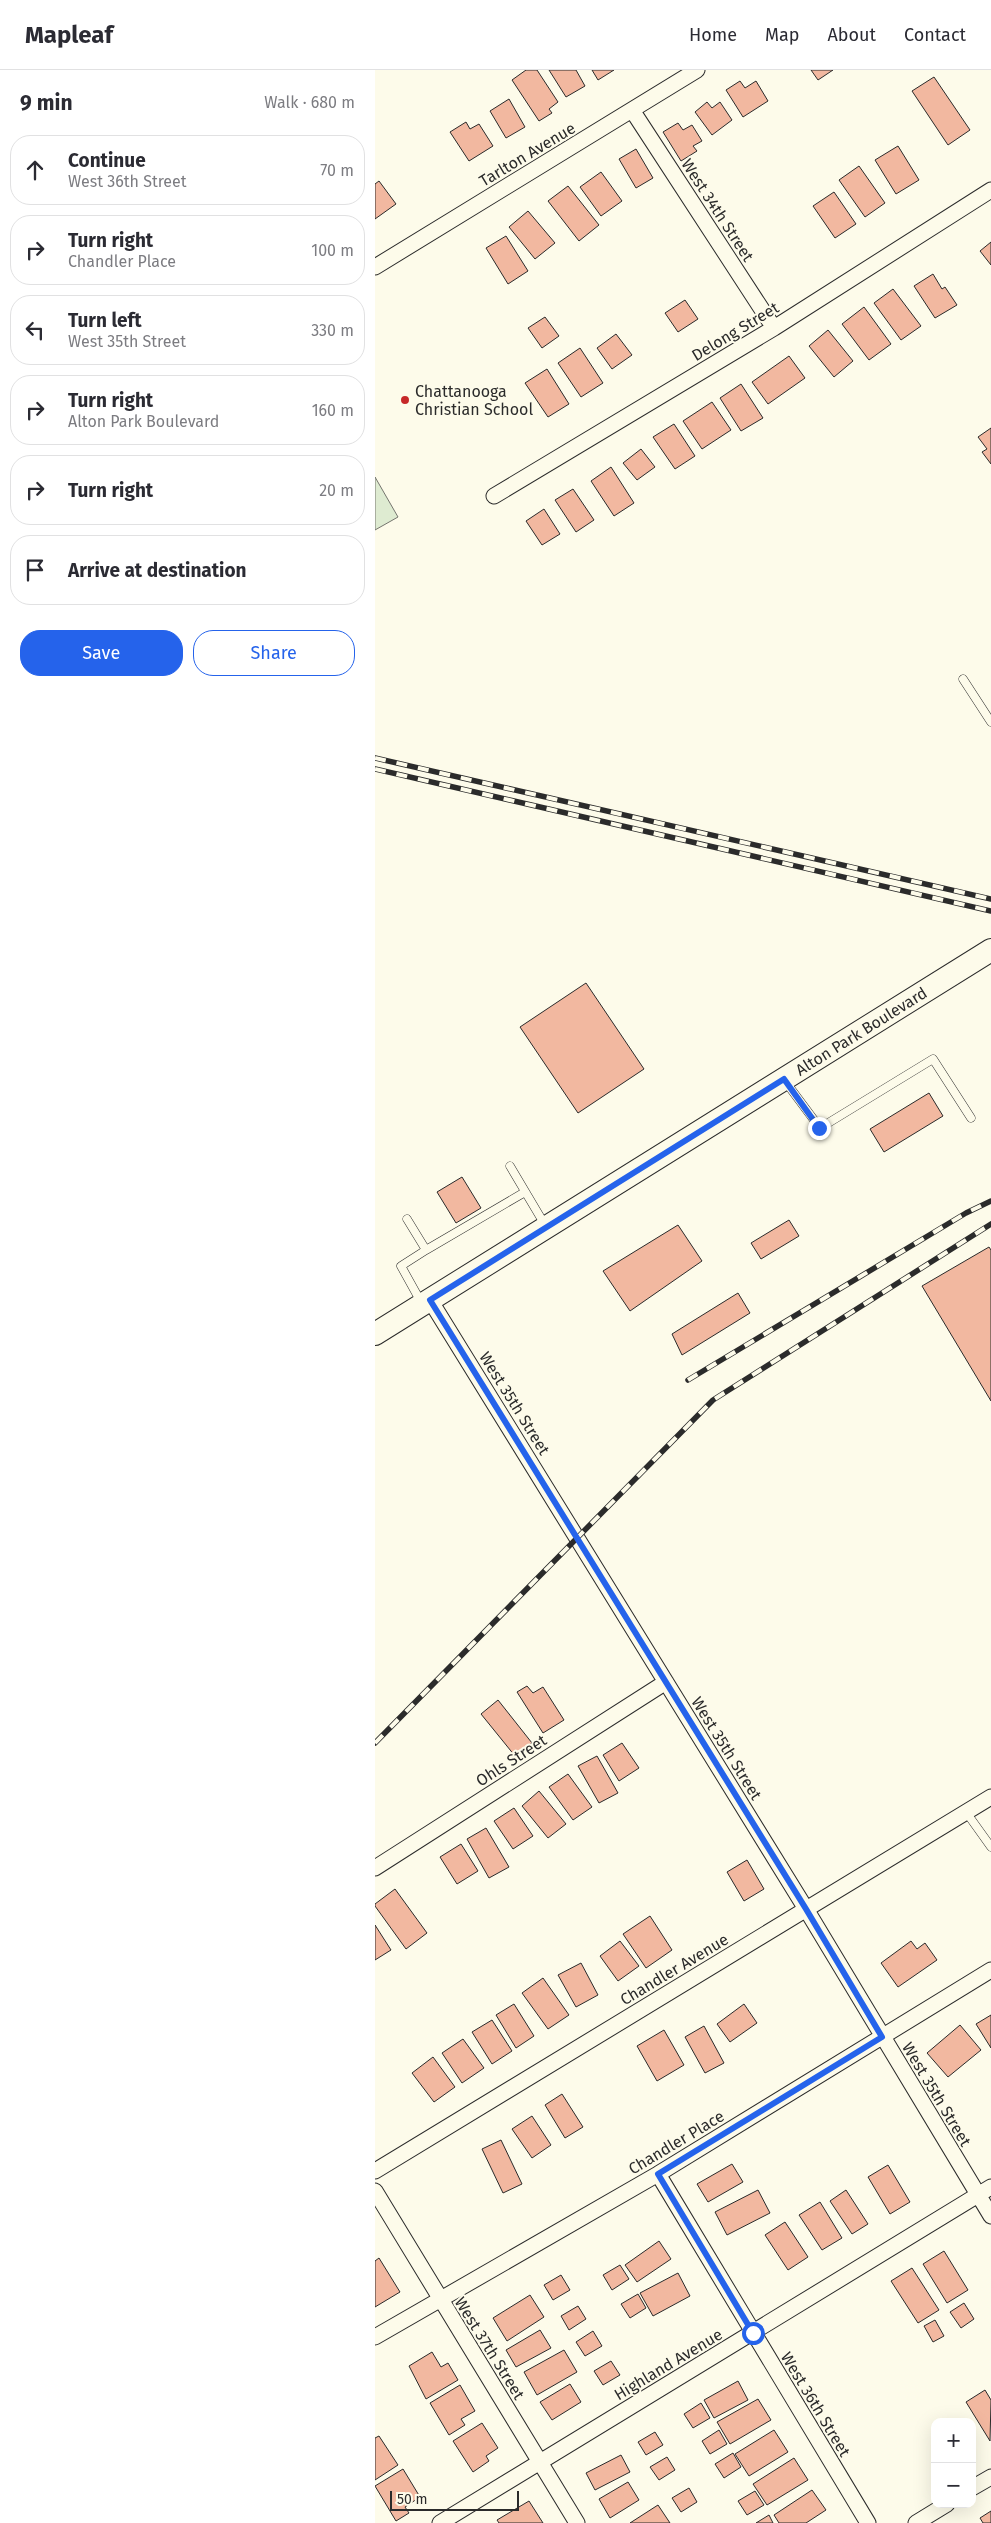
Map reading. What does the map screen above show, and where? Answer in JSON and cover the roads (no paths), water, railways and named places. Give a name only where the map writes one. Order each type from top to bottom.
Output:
[{"type":"main road","name":"Alton Park Boulevard","points":[[375,1334],[991,950]]},
{"type":"street","name":"Tarlton Avenue","points":[[375,267],[697,70]]},
{"type":"street","name":"West 34th Street","points":[[632,110],[774,328]]},
{"type":"street","name":"Delong Street","points":[[494,496],[774,328],[991,190]]},
{"type":"street","name":"West 35th Street","points":[[427,1302],[666,1682],[806,1909],[882,2037],[985,2191],[991,2216]]},
{"type":"street","name":"Ohls Street","points":[[375,1868],[666,1682]]},
{"type":"street","name":"Chandler Avenue","points":[[375,2171],[991,1797]]},
{"type":"street","name":"Chandler Place","points":[[375,2337],[658,2174],[991,1970]]},
{"type":"street","name":"West 36th Street","points":[[658,2174],[868,2523]]},
{"type":"street","name":"West 37th Street","points":[[375,2191],[577,2523]]},
{"type":"street","name":"Highland Avenue","points":[[440,2523],[985,2191]]},
{"type":"street","points":[[976,2486],[991,2477]]},
{"type":"street","points":[[916,2523],[940,2508]]},
{"type":"lane","points":[[963,679],[991,722]]},
{"type":"lane","points":[[784,1079],[819,1128],[933,1059],[971,1118]]},
{"type":"lane","points":[[510,1166],[546,1227]]},
{"type":"lane","points":[[427,1302],[401,1266],[525,1192]]},
{"type":"lane","points":[[407,1219],[426,1250]]},
{"type":"lane","points":[[966,1812],[991,1847]]},
{"type":"railway","points":[[375,758],[991,899]]},
{"type":"railway","points":[[375,769],[991,911]]},
{"type":"railway","points":[[688,1380],[966,1213],[991,1201]]},
{"type":"railway","points":[[375,1743],[713,1400],[991,1224]]},
{"type":"place","name":"Chattanooga Christian School","points":[[405,400]]}]
